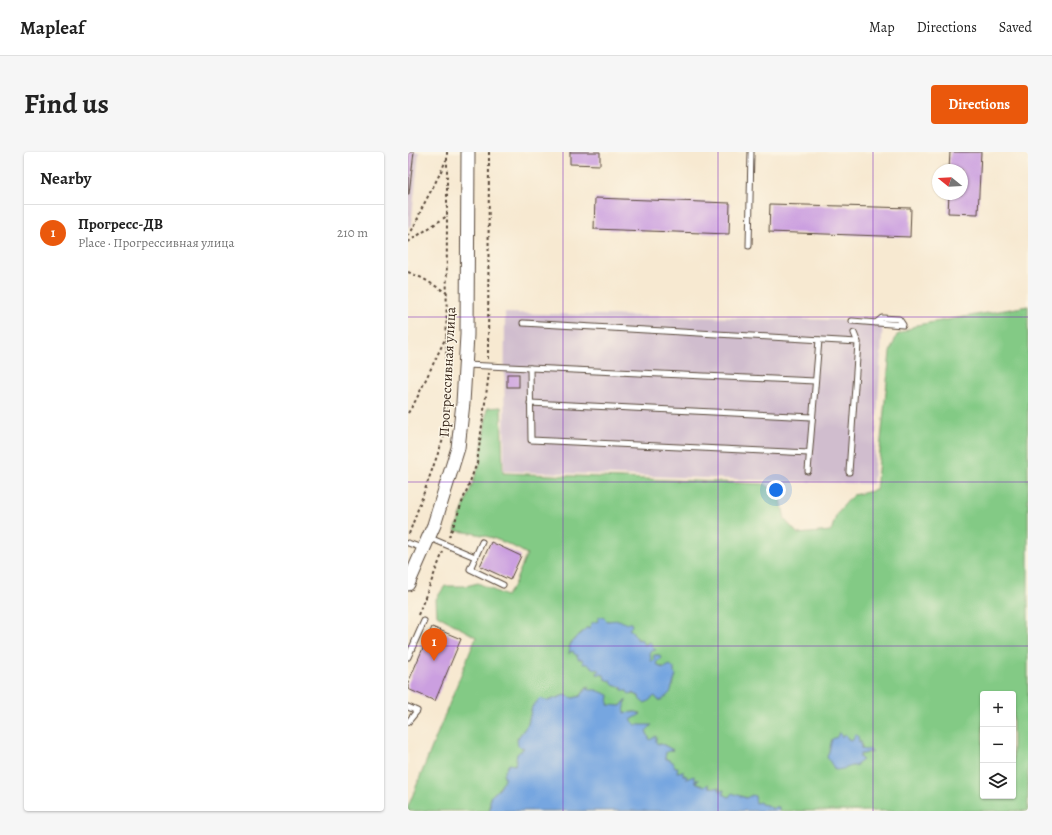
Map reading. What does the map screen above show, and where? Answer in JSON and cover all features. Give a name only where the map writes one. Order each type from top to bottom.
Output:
[{"type":"street","name":"Прогрессивная улица","points":[[408,584],[426,543],[458,448],[463,403],[467,335],[468,152]]},
{"type":"lane","points":[[749,246],[751,152]]},
{"type":"lane","points":[[852,321],[876,323]]},
{"type":"lane","points":[[523,323],[858,342]]},
{"type":"lane","points":[[849,472],[858,342],[854,333]]},
{"type":"lane","points":[[808,471],[819,340]]},
{"type":"lane","points":[[465,365],[815,381]]},
{"type":"lane","points":[[530,368],[530,440],[810,453]]},
{"type":"lane","points":[[530,403],[812,417]]},
{"type":"lane","points":[[482,542],[470,569],[503,585]]},
{"type":"lane","points":[[408,543],[446,545],[475,557]]},
{"type":"lane","points":[[408,657],[424,621]]},
{"type":"lane","points":[[408,707],[417,711],[408,722]]},
{"type":"path","points":[[408,537],[446,431],[447,152]]},
{"type":"path","points":[[417,618],[477,463],[489,374],[489,152]]},
{"type":"path","points":[[408,236],[437,182],[447,158]]},
{"type":"path","points":[[408,242],[446,216]]},
{"type":"path","points":[[408,272],[446,293]]},
{"type":"path","points":[[408,413],[416,400],[446,336]]},
{"type":"shaded area","points":[[408,152],[419,152],[411,225],[408,228]]},
{"type":"shaded area","points":[[505,313],[883,321],[873,484],[504,471]]},
{"type":"green space","points":[[1028,306],[1028,811],[779,811],[778,807],[775,807],[772,810],[771,807],[756,803],[755,800],[733,794],[729,797],[723,794],[723,790],[719,791],[719,788],[709,787],[709,784],[704,787],[693,782],[694,780],[685,780],[683,775],[677,772],[675,767],[665,758],[666,752],[673,750],[664,745],[655,743],[656,737],[650,740],[646,731],[651,726],[636,725],[631,720],[641,713],[623,713],[625,701],[621,706],[607,705],[588,690],[587,686],[581,696],[573,698],[565,695],[532,707],[528,724],[517,739],[524,747],[505,780],[490,797],[490,811],[408,811],[408,807],[476,637],[437,615],[436,599],[445,586],[466,586],[478,583],[506,596],[513,587],[527,554],[510,545],[484,535],[455,531],[480,463],[487,408],[501,407],[503,473],[765,484],[780,494],[785,520],[798,534],[831,531],[837,513],[853,495],[876,490],[890,352],[897,335],[917,325]],"holes":[[[599,619],[627,624],[630,627],[629,629],[644,645],[650,642],[651,646],[654,648],[649,654],[651,661],[655,660],[654,655],[659,655],[656,663],[661,667],[667,667],[674,682],[666,696],[658,700],[655,695],[644,703],[637,695],[615,686],[604,675],[598,674],[600,671],[597,669],[596,670],[590,664],[583,662],[582,659],[573,651],[570,652],[572,641],[586,628]],[[845,735],[850,741],[859,742],[862,746],[861,749],[872,752],[860,754],[860,758],[862,760],[840,769],[827,757],[837,737],[842,738]]]},
{"type":"water","points":[[599,617],[603,617],[607,621],[619,620],[627,624],[631,623],[632,626],[629,629],[638,640],[641,639],[644,645],[650,642],[652,644],[651,646],[656,650],[651,651],[650,653],[651,661],[655,660],[654,655],[660,655],[661,658],[656,663],[660,667],[664,668],[670,665],[674,668],[674,673],[676,675],[670,693],[661,701],[655,696],[644,703],[640,700],[639,696],[632,693],[629,694],[626,690],[622,690],[622,687],[615,686],[611,681],[605,679],[604,675],[597,674],[597,672],[600,671],[598,669],[596,670],[583,664],[582,659],[578,659],[577,655],[574,654],[573,651],[569,654],[570,645],[576,637],[586,628],[589,628],[592,623],[598,621]]},
{"type":"water","points":[[588,686],[588,690],[596,690],[609,695],[608,705],[621,706],[626,700],[624,713],[636,712],[641,714],[631,720],[636,725],[652,725],[646,731],[650,740],[656,736],[656,743],[673,750],[666,752],[665,758],[673,762],[675,767],[678,767],[677,772],[683,771],[683,775],[687,776],[686,779],[694,776],[695,780],[699,780],[694,782],[704,787],[709,784],[709,787],[719,788],[720,791],[724,790],[723,794],[729,797],[732,793],[746,798],[752,795],[755,796],[756,803],[760,802],[761,804],[767,805],[767,807],[769,806],[772,809],[779,807],[779,811],[490,811],[490,797],[500,788],[505,778],[503,774],[509,764],[515,765],[517,754],[524,748],[518,746],[517,739],[528,724],[532,707],[540,698],[548,701],[565,695],[573,698],[581,696]]},
{"type":"water","points":[[839,732],[842,737],[845,735],[850,741],[853,740],[855,734],[858,736],[859,742],[861,741],[861,749],[869,749],[873,752],[860,754],[860,758],[863,760],[855,766],[835,770],[827,757],[832,739],[837,737]]},
{"type":"building","points":[[408,152],[414,152],[409,194],[408,194]]},
{"type":"building","points":[[570,152],[600,152],[600,165],[570,164]]},
{"type":"building","points":[[950,152],[981,152],[978,214],[948,213],[949,200],[968,200],[968,164],[949,164]]},
{"type":"building","points":[[595,198],[730,203],[729,234],[594,229]]},
{"type":"building","points":[[770,204],[911,208],[910,237],[769,232]]},
{"type":"building","points":[[507,374],[519,374],[519,387],[507,387]]},
{"type":"building","points":[[491,542],[521,556],[510,580],[480,566]]},
{"type":"building","points":[[432,627],[461,639],[435,701],[408,689],[408,683]]},
{"type":"place","name":"Прогресс-ДВ","points":[[434,661]]}]
